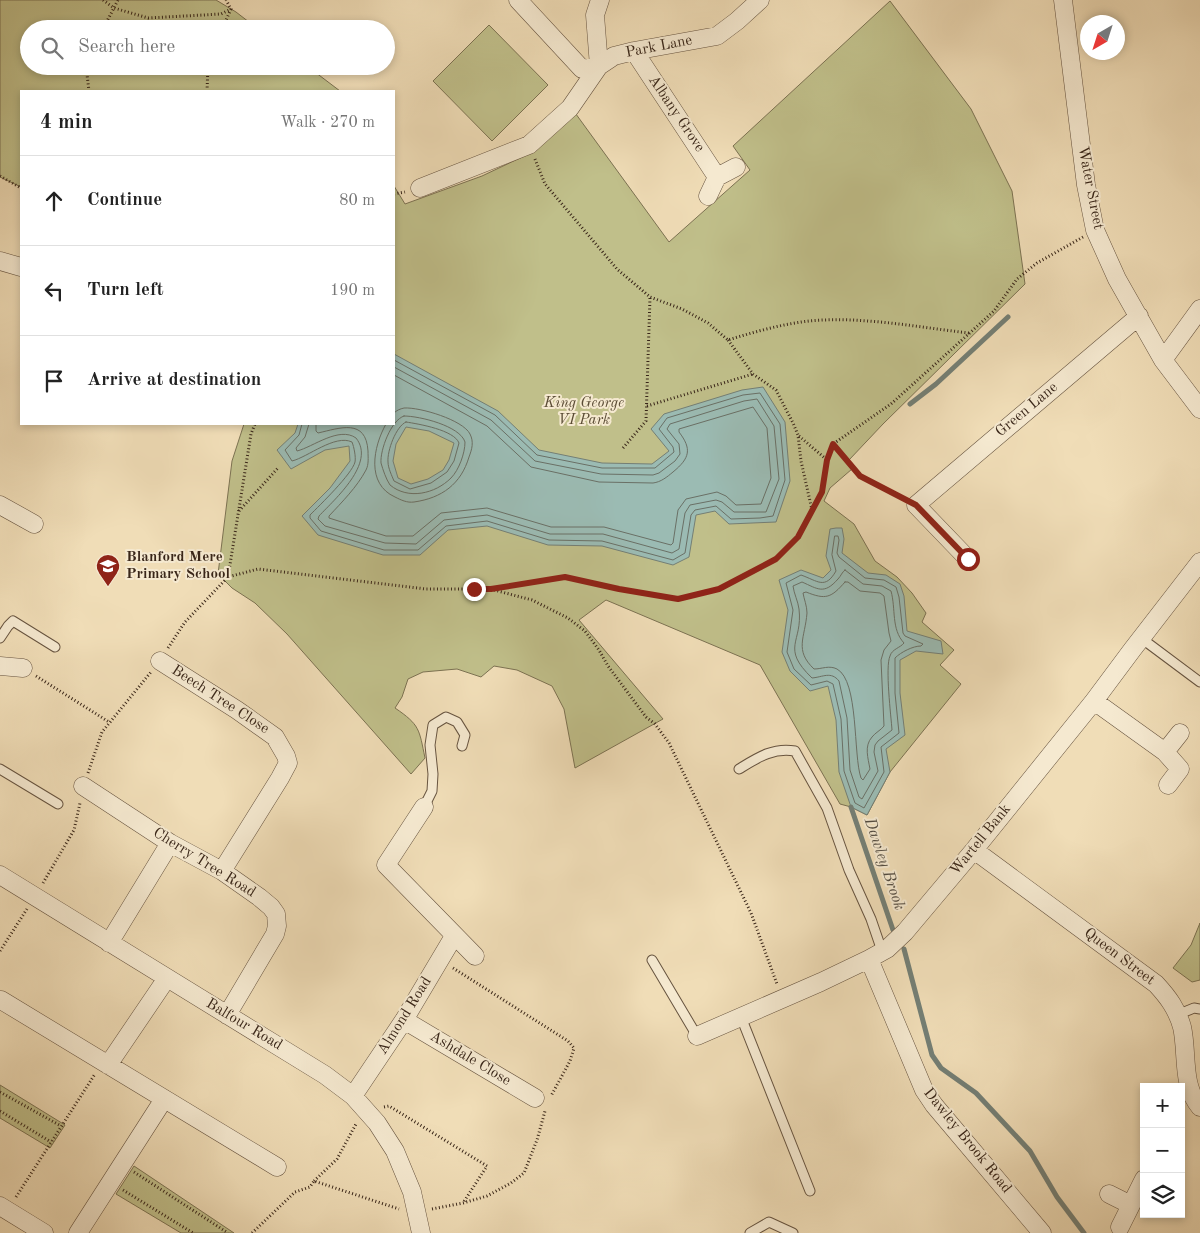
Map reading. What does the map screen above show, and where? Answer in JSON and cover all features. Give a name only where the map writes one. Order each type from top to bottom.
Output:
[{"type":"street","points":[[518,0],[582,69],[599,66]]},
{"type":"street","points":[[420,188],[529,145],[570,108],[599,66],[595,15],[600,0]]},
{"type":"street","name":"Park Lane","points":[[599,66],[614,56],[717,36],[760,0]]},
{"type":"street","name":"Water Street","points":[[1064,0],[1086,185],[1096,230],[1117,279],[1163,360],[1200,409]]},
{"type":"street","name":"Albany Grove","points":[[634,51],[717,177]]},
{"type":"street","points":[[708,196],[717,177],[736,167]]},
{"type":"street","points":[[0,261],[20,267]]},
{"type":"street","points":[[1163,360],[1200,309]]},
{"type":"street","name":"Green Lane","points":[[916,505],[1139,316]]},
{"type":"street","points":[[0,505],[34,524]]},
{"type":"street","points":[[916,505],[968,559]]},
{"type":"street","name":"Wartell Bank","points":[[697,1036],[876,955],[905,932],[1094,702],[1200,562]]},
{"type":"street","name":"Beech Tree Close","points":[[160,661],[238,710],[275,736],[286,756],[288,763],[280,778],[222,871]]},
{"type":"street","points":[[0,666],[23,668]]},
{"type":"street","points":[[1094,702],[1165,752],[1180,769],[1168,784]]},
{"type":"street","points":[[1165,752],[1180,733]]},
{"type":"street","name":"Cherry Tree Road","points":[[83,786],[170,843],[222,871],[271,907],[276,914],[277,926],[275,934],[227,1015]]},
{"type":"street","points":[[424,807],[386,865],[475,956]]},
{"type":"street","points":[[109,943],[170,843]]},
{"type":"street","name":"Queen Street","points":[[974,850],[1156,984],[1172,1002],[1182,1027],[1186,1073],[1192,1105]]},
{"type":"street","name":"Balfour Road","points":[[0,875],[325,1075],[359,1102],[377,1123],[395,1151],[412,1192],[421,1233]]},
{"type":"street","name":"Almond Road","points":[[359,1102],[404,1020],[454,936]]},
{"type":"street","name":"Dawley Brook Road","points":[[876,955],[924,1090],[934,1105],[1042,1233]]},
{"type":"street","points":[[105,1063],[168,978]]},
{"type":"street","points":[[1,1000],[277,1167]]},
{"type":"street","name":"Ashdale Close","points":[[404,1020],[536,1098]]},
{"type":"street","points":[[78,1233],[164,1099]]},
{"type":"street","points":[[1120,1227],[1140,1187]]},
{"type":"street","points":[[1109,1194],[1131,1205]]},
{"type":"street","points":[[4,1208],[44,1233]]},
{"type":"lane","points":[[0,638],[13,621],[55,647]]},
{"type":"lane","points":[[1141,638],[1200,682]]},
{"type":"lane","points":[[424,807],[432,791],[433,774],[430,745],[434,725],[446,717],[457,722],[465,735],[462,746]]},
{"type":"lane","points":[[739,769],[766,753],[785,749],[795,750],[828,808],[849,870],[870,919],[876,955]]},
{"type":"lane","points":[[0,769],[58,804]]},
{"type":"lane","points":[[652,960],[697,1036]]},
{"type":"lane","points":[[1177,1015],[1194,1008],[1200,1008]]},
{"type":"lane","points":[[741,1017],[810,1191]]},
{"type":"lane","points":[[750,1233],[769,1222],[793,1233]]},
{"type":"path","points":[[103,0],[114,8],[148,18],[221,14],[231,9]]},
{"type":"path","points":[[108,20],[118,0]]},
{"type":"path","points":[[226,0],[231,9]]},
{"type":"path","points":[[226,20],[231,9]]},
{"type":"path","points":[[87,75],[89,90]]},
{"type":"path","points":[[207,90],[208,75]]},
{"type":"path","points":[[529,145],[545,184],[617,269],[650,297],[682,309],[708,323],[728,340],[753,374],[776,390],[798,435],[812,510]]},
{"type":"path","points":[[0,176],[20,187]]},
{"type":"path","points":[[0,951],[74,830],[83,786],[102,732],[160,661],[185,622],[228,577],[258,569],[426,589],[491,589],[565,577],[678,599],[719,589],[776,559],[798,537],[822,492],[827,460],[833,444],[891,404],[994,311],[1023,274],[1037,263],[1096,230]]},
{"type":"path","points":[[623,448],[646,421],[650,297]]},
{"type":"path","points":[[728,340],[759,330],[809,321],[861,320],[969,333]]},
{"type":"path","points":[[647,406],[753,374]]},
{"type":"path","points":[[228,577],[255,425]]},
{"type":"path","points":[[798,435],[827,460]]},
{"type":"path","points":[[833,444],[860,476],[916,505]]},
{"type":"path","points":[[239,512],[278,468]]},
{"type":"path","points":[[491,589],[532,600],[568,618],[586,631],[600,650],[608,666],[669,743],[751,913],[782,999]]},
{"type":"path","points":[[23,668],[109,722]]},
{"type":"path","points":[[314,1181],[399,1209],[417,1212],[463,1203],[486,1196],[511,1183],[524,1173],[537,1140],[547,1104],[570,1061],[574,1048],[568,1041],[440,960]]},
{"type":"path","points":[[4,1208],[105,1063]]},
{"type":"path","points":[[0,1092],[61,1126]]},
{"type":"path","points":[[252,1233],[295,1192],[310,1187],[337,1159],[359,1102],[389,1106],[487,1166],[463,1203]]},
{"type":"path","points":[[0,1111],[51,1142]]},
{"type":"path","points":[[121,1164],[228,1233]]},
{"type":"path","points":[[109,1182],[193,1233]]},
{"type":"green space","points":[[0,0],[216,0],[246,20],[20,20],[20,75],[319,75],[339,90],[20,90],[20,187],[0,177]]},
{"type":"green space","name":"King George VI Park","points":[[890,1],[971,109],[1012,191],[1025,284],[849,460],[852,469],[830,488],[824,501],[854,524],[875,561],[897,577],[912,593],[926,613],[922,622],[954,650],[940,665],[961,684],[890,772],[867,815],[840,804],[760,665],[606,600],[579,620],[663,719],[575,768],[564,709],[552,686],[517,670],[494,666],[481,677],[457,669],[423,672],[408,679],[402,697],[395,708],[414,724],[421,740],[425,758],[411,774],[287,634],[255,603],[232,588],[218,574],[232,461],[244,425],[395,425],[395,188],[405,204],[482,176],[537,150],[573,110],[669,242],[750,170],[733,146]]},
{"type":"green space","points":[[489,25],[548,85],[492,141],[433,81]]},
{"type":"green space","points":[[1200,923],[1200,980],[1192,982],[1173,968],[1191,945]]},
{"type":"green space","points":[[0,1085],[65,1125],[50,1148],[0,1118]]},
{"type":"green space","points":[[134,1166],[234,1233],[181,1233],[116,1194]]},
{"type":"water","points":[[395,355],[498,411],[539,450],[602,463],[652,464],[669,451],[651,429],[664,414],[742,390],[763,387],[785,422],[790,481],[776,522],[729,524],[715,511],[696,515],[689,557],[673,565],[602,546],[548,545],[487,526],[448,530],[420,555],[383,555],[318,535],[302,516],[330,488],[350,461],[349,446],[325,450],[291,469],[277,450],[295,433],[298,425],[395,425]],"holes":[[[406,427],[429,431],[454,443],[449,460],[443,470],[428,479],[411,484],[398,478],[393,461],[396,444]]]},
{"type":"water","points":[[842,528],[844,539],[842,553],[868,573],[886,575],[900,584],[904,596],[907,631],[941,641],[943,654],[916,651],[900,660],[900,693],[905,735],[886,749],[890,772],[867,815],[851,807],[839,772],[836,720],[828,686],[810,691],[790,671],[782,652],[788,610],[779,580],[801,570],[823,578],[831,570],[826,556],[830,529]]},
{"type":"waterway","points":[[910,404],[936,384],[1008,317]]},
{"type":"waterway","name":"Dawley Brook","points":[[851,807],[893,930]]},
{"type":"waterway","name":"Dawley Brook","points":[[904,949],[932,1055],[941,1068],[976,1093],[1030,1151],[1057,1197],[1084,1233]]},
{"type":"place","name":"Blanford Mere Primary School","points":[[108,587]]},
{"type":"route","points":[[474,589],[491,589],[536,580],[565,577],[678,599],[719,589],[776,559],[798,537],[822,492],[827,460],[833,444],[860,476],[916,505],[968,559]]}]
